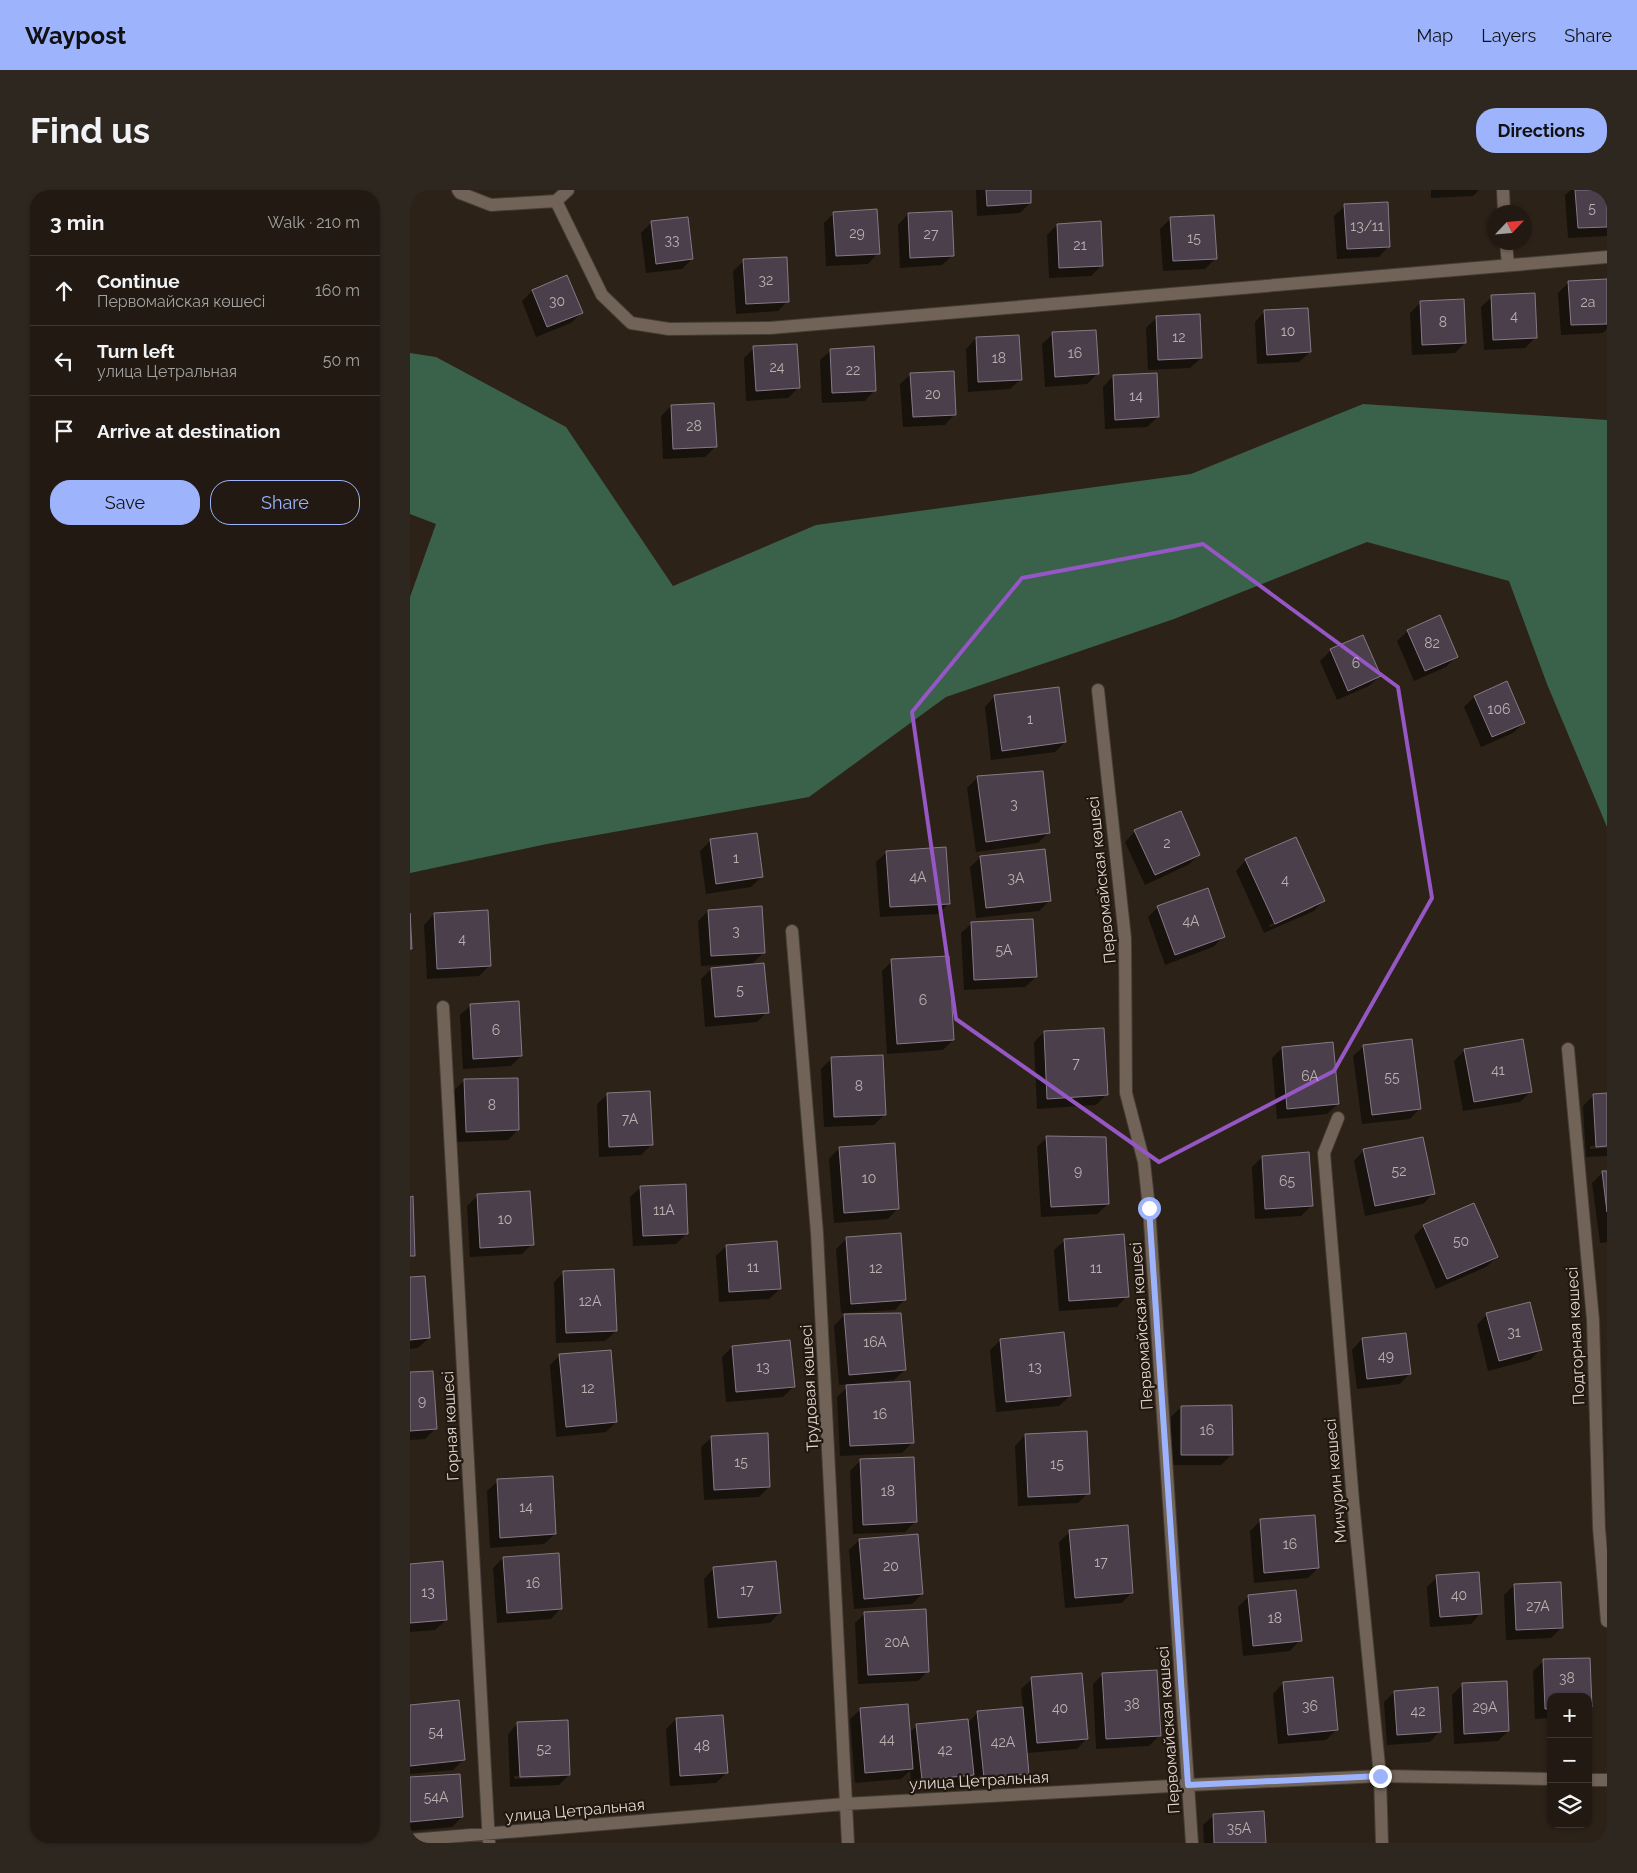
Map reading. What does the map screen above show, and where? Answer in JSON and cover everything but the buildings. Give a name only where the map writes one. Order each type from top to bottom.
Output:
[{"type":"street","points":[[458,190],[460,193],[491,205],[556,201],[568,190]]},
{"type":"street","points":[[1502,190],[1503,205]]},
{"type":"street","points":[[556,201],[602,295],[631,323],[669,329],[770,328],[1607,257]]},
{"type":"street","points":[[1507,250],[1508,265]]},
{"type":"street","name":"Первомайская көшесі","points":[[1098,690],[1125,938],[1126,1092],[1144,1162],[1149,1208],[1192,1843]]},
{"type":"street","name":"Трудовая көшесі","points":[[792,931],[817,1233],[848,1843]]},
{"type":"street","name":"Горная көшесі","points":[[443,1007],[489,1838]]},
{"type":"street","name":"Подгорная көшесі","points":[[1568,1049],[1593,1320],[1599,1528],[1607,1621]]},
{"type":"street","name":"Мичурин көшесі","points":[[1338,1118],[1324,1153],[1353,1501],[1380,1776],[1382,1843]]},
{"type":"street","name":"улица Цетральная","points":[[410,1840],[489,1838],[846,1804],[1188,1785],[1380,1776],[1547,1779]]},
{"type":"street","points":[[1592,1780],[1607,1780]]},
{"type":"highlighted area","points":[[1203,544],[1398,687],[1432,898],[1334,1071],[1159,1162],[956,1019],[912,712],[1022,578]]},
{"type":"green space","points":[[410,353],[436,357],[566,427],[673,586],[816,525],[1191,474],[1363,404],[1607,420],[1607,827],[1547,684],[1509,581],[1367,542],[1174,619],[946,697],[809,797],[547,844],[410,873],[410,597],[436,524],[410,514]]},
{"type":"route","points":[[1149,1208],[1188,1785],[1380,1776]]}]
